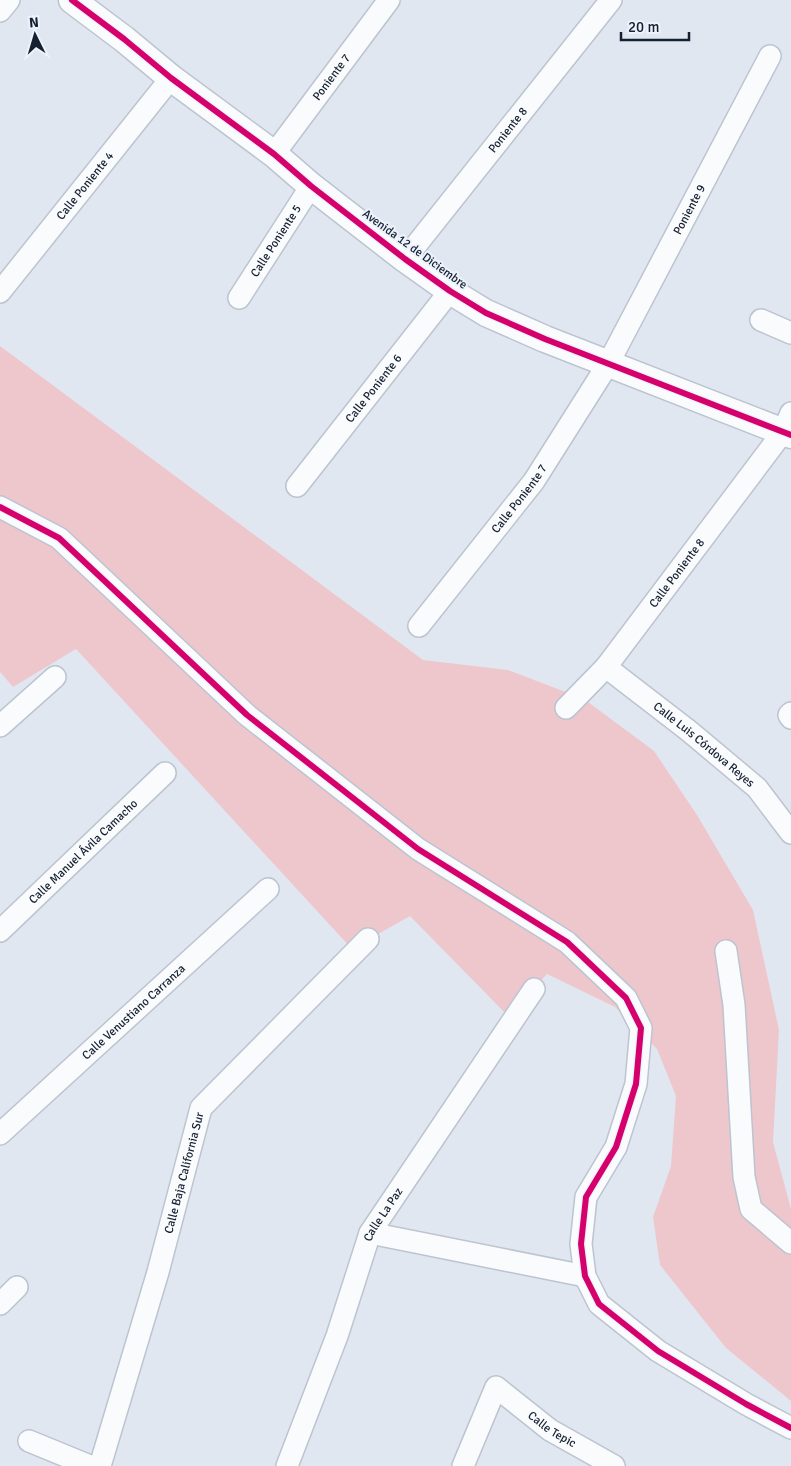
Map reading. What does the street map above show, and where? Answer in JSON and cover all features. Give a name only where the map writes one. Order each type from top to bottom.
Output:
[{"type":"street","points":[[0,12],[9,0]]},
{"type":"street","name":"Avenida 12 de Diciembre","points":[[72,0],[124,39],[171,78],[274,154],[311,186],[405,259],[450,291],[486,313],[608,364],[788,427]]},
{"type":"street","name":"Poniente 7","points":[[274,154],[389,0]]},
{"type":"street","name":"Poniente 8","points":[[405,259],[610,0]]},
{"type":"street","name":"Poniente 9","points":[[608,364],[770,56]]},
{"type":"street","name":"Calle Poniente 4","points":[[0,292],[171,78]]},
{"type":"street","name":"Calle Poniente 5","points":[[239,298],[311,186]]},
{"type":"street","name":"Calle Poniente 6","points":[[297,486],[450,291]]},
{"type":"street","points":[[760,320],[791,333]]},
{"type":"street","name":"Calle Poniente 7","points":[[419,626],[534,481],[608,364]]},
{"type":"street","name":"Calle Poniente 8","points":[[566,708],[606,667],[788,427]]},
{"type":"street","points":[[0,507],[59,538],[247,715],[418,849],[567,942],[626,998],[641,1028],[636,1084],[616,1146],[586,1197],[581,1244],[585,1276],[599,1304],[658,1351],[746,1404],[791,1428]]},
{"type":"street","name":"Calle Luis Córdova Reyes","points":[[606,667],[689,731],[757,788],[791,833]]},
{"type":"street","points":[[0,726],[55,677]]},
{"type":"street","name":"Calle Manuel Ávila Camacho","points":[[0,931],[166,773]]},
{"type":"street","name":"Calle Venustiano Carranza","points":[[0,1134],[268,889]]},
{"type":"street","name":"Calle Baja California Sur","points":[[100,1466],[158,1272],[201,1108],[368,939]]},
{"type":"street","points":[[726,951],[734,1005],[744,1177],[749,1201],[751,1209],[791,1243]]},
{"type":"street","name":"Calle La Paz","points":[[287,1466],[337,1336],[370,1233],[534,989]]},
{"type":"street","points":[[370,1233],[585,1276]]},
{"type":"street","points":[[0,1304],[17,1287]]},
{"type":"street","name":"Calle Tepic","points":[[463,1466],[496,1387],[550,1430],[614,1466]]},
{"type":"street","points":[[28,1441],[90,1466]]},
{"type":"shaded area","points":[[0,346],[423,660],[508,670],[584,699],[654,751],[697,815],[753,910],[779,1030],[773,1142],[791,1209],[791,1401],[726,1348],[660,1265],[653,1217],[671,1166],[676,1096],[657,1049],[615,1007],[547,974],[508,1016],[410,916],[352,949],[76,649],[13,687],[0,672]]},
{"type":"cycle path","points":[[72,0],[124,39],[171,78],[274,154],[311,186],[405,259],[450,291],[486,313],[545,339],[791,435]]},
{"type":"cycle path","points":[[0,507],[59,538],[247,715],[418,849],[567,942],[626,998],[641,1028],[636,1084],[616,1147],[586,1197],[581,1244],[585,1276],[599,1304],[658,1351],[746,1404],[791,1428]]}]
